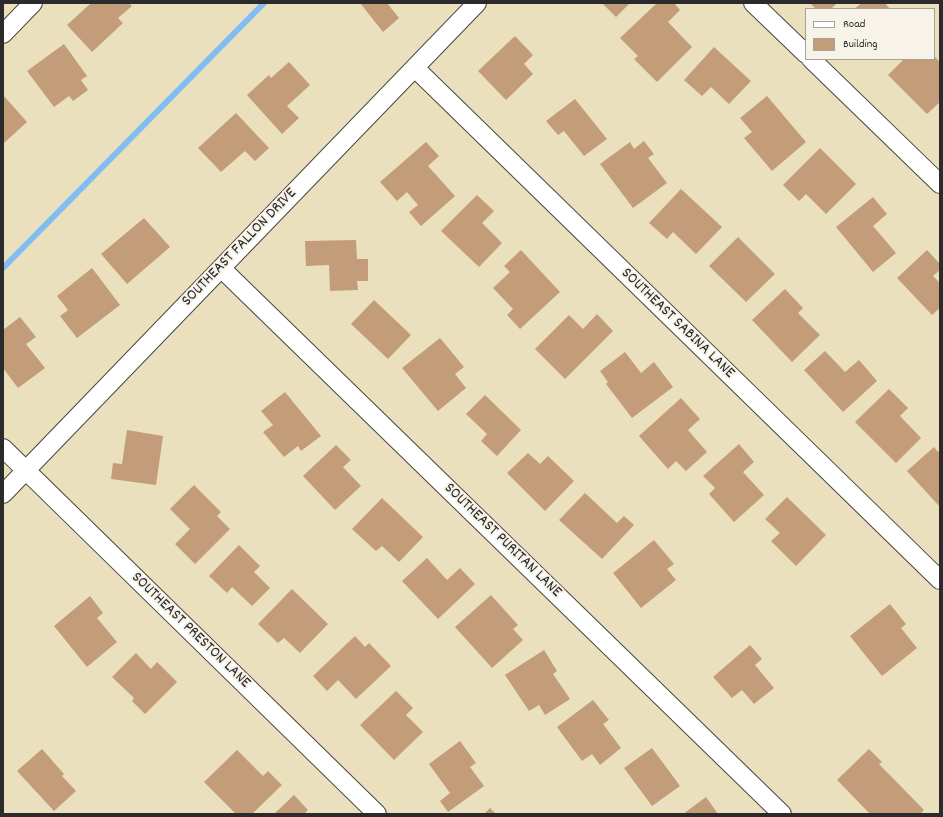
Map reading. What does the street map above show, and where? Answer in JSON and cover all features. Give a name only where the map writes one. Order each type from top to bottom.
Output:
[{"type":"street","points":[[3,34],[33,3]]},
{"type":"street","name":"SOUTHEAST FALLON DRIVE","points":[[3,494],[477,3]]},
{"type":"street","points":[[753,3],[805,53]]},
{"type":"street","points":[[812,60],[940,184]]},
{"type":"street","name":"SOUTHEAST SABINA LANE","points":[[415,68],[940,580]]},
{"type":"street","name":"SOUTHEAST PURITAN LANE","points":[[221,268],[782,814]]},
{"type":"street","name":"SOUTHEAST PRESTON LANE","points":[[3,448],[377,814]]},
{"type":"building","points":[[91,3],[129,3],[132,6],[118,18],[123,23],[92,52],[67,25]]},
{"type":"building","points":[[360,3],[387,3],[399,18],[383,32]]},
{"type":"building","points":[[602,3],[630,3],[616,17]]},
{"type":"building","points":[[657,3],[674,3],[680,10],[668,22],[692,47],[657,82],[634,59],[638,56],[620,38]]},
{"type":"building","points":[[810,3],[837,3],[832,8],[815,8]]},
{"type":"building","points":[[862,3],[885,3],[889,8],[855,8]]},
{"type":"building","points":[[515,36],[533,55],[524,64],[533,74],[506,100],[478,71]]},
{"type":"building","points":[[64,44],[87,76],[81,80],[88,90],[73,101],[69,96],[54,107],[27,71]]},
{"type":"building","points":[[714,47],[751,81],[729,104],[711,87],[702,96],[684,80]]},
{"type":"building","points":[[935,57],[940,62],[940,102],[927,114],[888,75],[903,60],[935,60]]},
{"type":"building","points":[[289,62],[310,85],[287,106],[299,118],[282,134],[247,95],[269,75],[271,78]]},
{"type":"building","points":[[4,96],[27,122],[3,144],[3,97]]},
{"type":"building","points":[[767,96],[806,142],[772,171],[744,138],[752,132],[740,118]]},
{"type":"building","points":[[575,99],[607,139],[584,156],[564,131],[558,135],[546,121]]},
{"type":"building","points":[[236,113],[269,148],[255,161],[245,151],[221,172],[198,148]]},
{"type":"building","points":[[644,141],[654,154],[648,158],[667,183],[633,208],[600,164],[630,142],[634,149]]},
{"type":"building","points":[[426,142],[439,156],[428,166],[455,196],[421,226],[409,212],[418,205],[407,192],[397,201],[380,182]]},
{"type":"building","points":[[820,148],[856,184],[826,214],[806,194],[799,201],[783,185]]},
{"type":"building","points":[[681,189],[722,227],[696,254],[673,232],[667,239],[649,223]]},
{"type":"building","points":[[477,195],[494,211],[482,223],[502,243],[479,267],[441,231]]},
{"type":"building","points":[[873,197],[887,214],[873,226],[896,253],[873,272],[836,227]]},
{"type":"building","points":[[144,218],[170,247],[127,284],[101,254]]},
{"type":"building","points":[[738,237],[775,274],[746,302],[709,266]]},
{"type":"building","points":[[356,240],[357,259],[368,259],[368,281],[357,281],[358,290],[330,291],[329,265],[306,266],[305,241]]},
{"type":"building","points":[[521,250],[560,292],[520,329],[507,315],[513,309],[493,288],[510,272],[504,266]]},
{"type":"building","points":[[927,250],[940,264],[940,270],[933,276],[940,283],[940,308],[932,315],[897,278]]},
{"type":"building","points":[[92,268],[120,305],[77,338],[60,316],[68,310],[57,296]]},
{"type":"building","points":[[785,289],[803,308],[798,313],[820,335],[792,362],[752,320]]},
{"type":"building","points":[[374,300],[411,335],[388,359],[351,324]]},
{"type":"building","points":[[597,314],[613,331],[565,379],[535,349],[569,315],[583,329]]},
{"type":"building","points":[[20,317],[36,337],[26,344],[45,368],[18,388],[3,368],[3,330]]},
{"type":"building","points":[[440,338],[464,367],[455,374],[466,388],[438,411],[402,368]]},
{"type":"building","points":[[825,351],[845,372],[859,360],[877,381],[843,412],[804,370]]},
{"type":"building","points":[[625,352],[641,373],[654,362],[673,387],[632,418],[606,384],[608,382],[600,371]]},
{"type":"building","points":[[889,389],[908,408],[900,416],[921,438],[896,463],[855,422]]},
{"type":"building","points":[[285,392],[321,436],[301,451],[298,446],[284,457],[263,432],[273,425],[261,411]]},
{"type":"building","points":[[485,395],[521,430],[497,456],[481,441],[487,434],[466,414]]},
{"type":"building","points":[[681,398],[700,419],[688,430],[707,452],[686,471],[676,461],[668,469],[639,436]]},
{"type":"building","points":[[127,430],[163,436],[156,485],[111,479],[113,463],[122,464]]},
{"type":"building","points":[[739,444],[754,462],[743,472],[764,495],[734,522],[709,494],[715,488],[703,476]]},
{"type":"building","points":[[336,445],[351,460],[343,467],[361,486],[335,510],[303,476]]},
{"type":"building","points":[[934,447],[938,452],[940,450],[940,507],[907,471]]},
{"type":"building","points":[[528,453],[540,464],[548,456],[574,481],[545,511],[507,473]]},
{"type":"building","points":[[194,485],[221,512],[217,516],[230,529],[195,564],[175,544],[190,529],[170,509]]},
{"type":"building","points":[[585,493],[617,523],[624,516],[634,525],[602,559],[559,520]]},
{"type":"building","points":[[787,497],[826,535],[796,566],[771,541],[780,533],[765,519]]},
{"type":"building","points":[[382,498],[423,537],[399,562],[382,546],[376,551],[352,529]]},
{"type":"building","points":[[654,540],[674,564],[667,569],[676,580],[641,608],[613,573]]},
{"type":"building","points":[[239,545],[260,566],[254,572],[270,588],[252,606],[232,587],[227,593],[209,576]]},
{"type":"building","points":[[427,558],[447,580],[460,568],[475,584],[438,619],[402,581]]},
{"type":"building","points":[[292,589],[328,624],[300,653],[284,638],[278,643],[258,624]]},
{"type":"building","points":[[491,595],[518,625],[513,629],[523,640],[492,668],[455,627]]},
{"type":"building","points":[[90,596],[103,613],[97,618],[117,642],[87,667],[54,626]]},
{"type":"building","points":[[890,604],[906,624],[901,628],[917,648],[882,676],[850,636]]},
{"type":"building","points":[[355,636],[365,647],[369,643],[391,666],[356,699],[338,680],[327,691],[313,676]]},
{"type":"building","points":[[750,645],[762,659],[755,665],[774,688],[754,704],[742,690],[732,698],[713,677]]},
{"type":"building","points":[[544,650],[557,671],[553,674],[570,699],[545,715],[539,705],[529,711],[505,675]]},
{"type":"building","points":[[136,653],[151,669],[157,662],[177,682],[145,714],[132,701],[134,698],[112,677]]},
{"type":"building","points":[[396,691],[413,708],[406,715],[423,732],[394,760],[360,725]]},
{"type":"building","points":[[593,700],[609,720],[603,724],[621,748],[600,765],[592,754],[582,761],[557,727]]},
{"type":"building","points":[[460,741],[476,763],[470,767],[484,786],[448,812],[440,801],[450,793],[429,764]]},
{"type":"building","points":[[652,748],[680,786],[652,806],[624,768]]},
{"type":"building","points":[[42,749],[64,774],[62,776],[76,791],[54,811],[17,771]]},
{"type":"building","points":[[869,749],[882,762],[879,764],[924,810],[920,814],[870,814],[837,780]]},
{"type":"building","points":[[237,750],[263,776],[268,771],[282,785],[252,814],[236,814],[204,782]]},
{"type":"building","points":[[294,795],[308,810],[304,814],[274,814]]},
{"type":"building","points":[[706,797],[718,814],[683,814]]},
{"type":"building","points":[[490,808],[496,814],[484,814]]},
{"type":"waterway","points":[[3,268],[264,3]]}]
